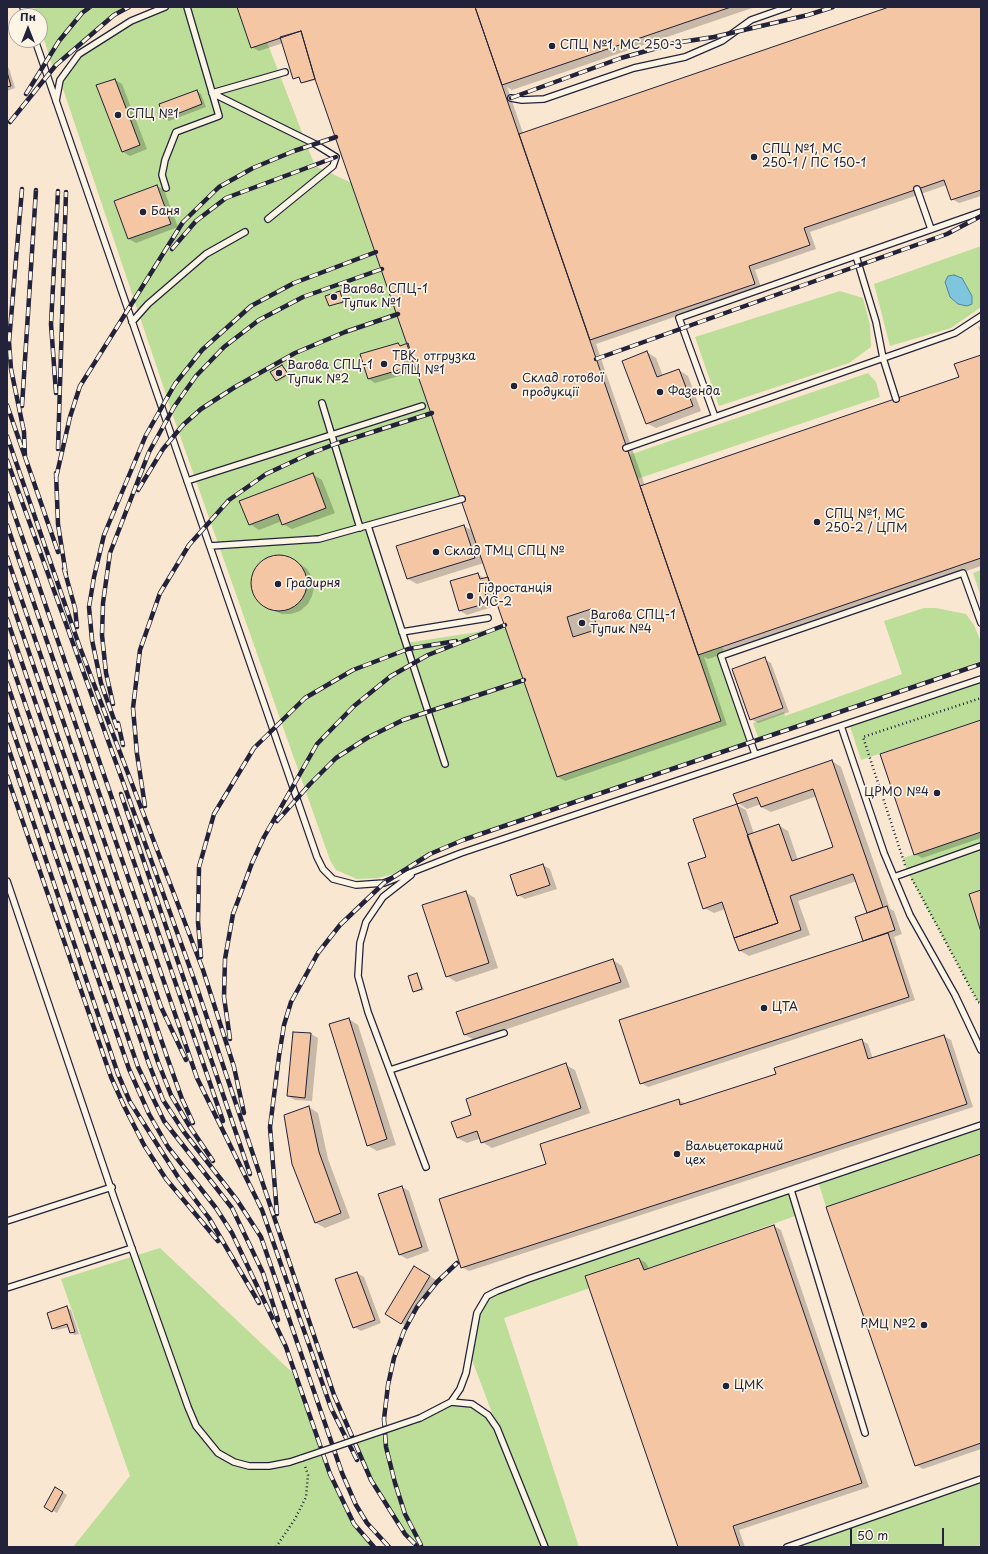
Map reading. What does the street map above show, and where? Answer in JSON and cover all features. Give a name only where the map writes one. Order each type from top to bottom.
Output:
[{"type":"lane","points":[[56,102],[60,80],[79,54],[131,21],[165,7]]},
{"type":"lane","points":[[166,188],[162,175],[165,160],[176,132],[218,116],[187,7]]},
{"type":"lane","points":[[511,98],[522,100],[544,99],[634,68],[685,57],[722,41],[751,20],[788,7]]},
{"type":"lane","points":[[38,48],[317,857],[323,869],[333,879],[356,885],[384,882],[414,872],[461,853],[981,679]]},
{"type":"lane","points":[[212,92],[285,72]]},
{"type":"lane","points":[[212,92],[314,144],[336,157],[332,166],[268,219]]},
{"type":"lane","points":[[917,189],[931,229]]},
{"type":"lane","points":[[716,417],[678,318],[981,212]]},
{"type":"lane","points":[[132,322],[148,304],[206,254],[245,232]]},
{"type":"lane","points":[[856,256],[876,322],[883,358],[896,399]]},
{"type":"lane","points":[[626,448],[955,333],[981,316]]},
{"type":"lane","points":[[322,403],[360,528]]},
{"type":"lane","points":[[187,480],[422,406]]},
{"type":"lane","points":[[210,546],[319,539],[462,499]]},
{"type":"lane","points":[[368,526],[445,764]]},
{"type":"lane","points":[[755,754],[721,656],[963,574],[981,623]]},
{"type":"lane","points":[[402,632],[488,618]]},
{"type":"lane","points":[[841,726],[884,853],[910,915],[955,995],[981,1050]]},
{"type":"lane","points":[[894,877],[907,871],[981,846]]},
{"type":"lane","points":[[414,872],[383,897],[366,922],[360,943],[358,976],[368,1012],[426,1167]]},
{"type":"lane","points":[[7,881],[132,1248],[188,1407],[196,1426],[206,1440],[218,1453],[234,1462],[249,1466],[269,1466],[290,1462],[420,1418],[452,1402],[472,1404],[488,1415],[497,1428],[545,1547]]},
{"type":"lane","points":[[390,1070],[504,1033]]},
{"type":"lane","points":[[452,1402],[466,1373],[477,1313],[487,1296],[528,1279],[981,1125]]},
{"type":"lane","points":[[7,1221],[112,1187]]},
{"type":"lane","points":[[791,1190],[866,1433]]},
{"type":"lane","points":[[7,1288],[132,1248]]},
{"type":"lane","points":[[787,1547],[981,1479]]},
{"type":"path","points":[[981,698],[863,737],[907,871],[978,1002],[981,1003]]},
{"type":"path","points":[[276,1547],[295,1519],[306,1496],[308,1475],[302,1458]]},
{"type":"shaded area","points":[[7,7],[981,7],[981,1547],[7,1547]]},
{"type":"green space","points":[[129,7],[114,15],[53,69],[47,48],[48,48],[48,8],[34,8]]},
{"type":"green space","points":[[165,7],[237,7],[251,48],[267,42],[315,166],[352,183],[462,499],[368,526],[406,643],[477,632],[505,625],[557,777],[721,721],[698,655],[722,646],[725,655],[721,656],[751,742],[463,840],[430,854],[393,874],[378,878],[357,879],[336,870],[330,860],[178,430],[60,80],[79,54],[131,21]]},
{"type":"green space","points":[[981,246],[981,307],[951,328],[890,346],[874,284]]},
{"type":"green space","points":[[840,291],[863,298],[870,325],[871,347],[849,363],[719,406],[695,337]]},
{"type":"green space","points":[[868,373],[876,382],[880,397],[637,479],[629,455]]},
{"type":"green space","points":[[981,570],[981,597],[973,573]]},
{"type":"green space","points":[[924,608],[936,608],[966,614],[974,625],[981,642],[981,661],[944,677],[759,740],[753,723],[784,712],[785,716],[902,674],[884,621]]},
{"type":"green space","points":[[981,679],[981,720],[861,760],[849,723]]},
{"type":"green space","points":[[981,832],[981,1003],[978,1002],[907,871],[903,858]]},
{"type":"green space","points":[[981,1129],[981,1154],[826,1207],[819,1184]]},
{"type":"green space","points":[[791,1190],[798,1215],[644,1270],[639,1258],[585,1276],[590,1288],[504,1318],[579,1547],[418,1547],[405,1534],[371,1480],[354,1441],[420,1418],[451,1402],[472,1404],[497,1426],[469,1352],[477,1313],[487,1296],[497,1291]]},
{"type":"green space","points":[[160,1248],[297,1377],[330,1474],[354,1524],[374,1547],[73,1547],[130,1476],[61,1279]]},
{"type":"green space","points":[[981,1479],[981,1547],[787,1547]]},
{"type":"water","points":[[954,275],[962,278],[972,296],[972,304],[967,306],[958,304],[950,297],[945,282],[948,276]]},
{"type":"building","name":"Склад готової продукції","points":[[237,7],[475,7],[721,721],[557,777],[315,79],[301,31],[251,48]]},
{"type":"building","name":"СПЦ №1, МС 250-3","points":[[475,7],[731,7],[502,85]]},
{"type":"building","name":"СПЦ №1, МС 250-1 / ПС 150-1","points":[[889,7],[981,7],[981,190],[951,200],[944,180],[804,228],[810,245],[749,266],[755,284],[590,340],[519,134]]},
{"type":"building","points":[[301,31],[315,79],[301,83],[299,77],[293,79],[280,37]]},
{"type":"building","points":[[7,72],[11,86],[7,87]]},
{"type":"building","name":"СПЦ №1","points":[[115,79],[140,145],[122,152],[96,85]]},
{"type":"building","points":[[197,90],[202,104],[164,119],[159,104]]},
{"type":"building","name":"Баня","points":[[157,185],[171,224],[128,239],[114,201]]},
{"type":"building","name":"Вагова СПЦ-1 Тупик №1","points":[[340,291],[343,302],[329,306],[325,296]]},
{"type":"building","name":"ТВК, отгрузка СПЦ №1","points":[[398,343],[400,346],[408,343],[412,357],[404,360],[406,368],[368,379],[360,354]]},
{"type":"building","name":"Фазенда","points":[[647,351],[657,377],[679,369],[693,406],[646,424],[622,361]]},
{"type":"building","name":"СПЦ №1, МС 250-2 / ЦПМ","points":[[981,355],[981,558],[698,655],[640,486],[959,377],[954,364]]},
{"type":"building","name":"Вагова СПЦ-1 Тупик №2","points":[[282,365],[288,374],[276,381],[270,372]]},
{"type":"building","points":[[313,473],[326,508],[282,525],[278,514],[249,525],[239,501]]},
{"type":"building","name":"Склад ТМЦ СПЦ №","points":[[464,525],[475,558],[407,579],[396,546]]},
{"type":"building","name":"Градирня","points":[[273,555],[285,555],[295,559],[303,567],[307,577],[307,589],[303,599],[295,607],[285,611],[273,611],[263,607],[255,599],[251,589],[251,577],[255,567],[263,559]]},
{"type":"building","name":"Гідростанція МС-2","points":[[478,573],[480,579],[488,577],[491,587],[484,589],[488,603],[459,611],[450,581]]},
{"type":"building","name":"Вагова СПЦ-1 Тупик №4","points":[[591,609],[598,629],[573,637],[567,617]]},
{"type":"building","points":[[765,657],[783,708],[750,720],[732,669]]},
{"type":"building","name":"ЦРМО №4","points":[[981,720],[981,832],[914,855],[880,754]]},
{"type":"building","points":[[832,760],[883,907],[867,913],[853,874],[790,896],[801,930],[739,951],[734,938],[778,923],[747,835],[779,824],[792,861],[833,847],[813,789],[761,807],[757,797],[737,804],[733,794]]},
{"type":"building","points":[[737,804],[778,923],[734,938],[722,902],[703,909],[688,863],[706,857],[693,819]]},
{"type":"building","points":[[543,864],[550,885],[517,896],[510,875]]},
{"type":"building","points":[[981,890],[981,932],[969,894]]},
{"type":"building","points":[[466,891],[489,963],[446,977],[422,905]]},
{"type":"building","points":[[887,906],[895,930],[863,941],[855,917]]},
{"type":"building","name":"ЦТА","points":[[888,933],[909,997],[640,1084],[619,1020]]},
{"type":"building","points":[[613,959],[621,982],[464,1035],[456,1012]]},
{"type":"building","points":[[417,973],[422,989],[413,992],[408,976]]},
{"type":"building","points":[[349,1018],[387,1139],[367,1146],[329,1024]]},
{"type":"building","points":[[293,1032],[311,1033],[305,1098],[287,1096]]},
{"type":"building","name":"Вальцетокарний цех","points":[[944,1035],[967,1104],[461,1268],[439,1199],[546,1164],[540,1144],[679,1099],[680,1105],[776,1074],[774,1068],[862,1039],[868,1059]]},
{"type":"building","points":[[566,1063],[581,1108],[481,1143],[477,1131],[457,1138],[451,1122],[471,1115],[466,1099]]},
{"type":"building","points":[[309,1106],[319,1152],[341,1213],[315,1223],[292,1164],[284,1115]]},
{"type":"building","name":"РМЦ №2","points":[[981,1154],[981,1443],[915,1466],[826,1207]]},
{"type":"building","points":[[402,1186],[422,1247],[399,1255],[378,1194]]},
{"type":"building","name":"ЦМК","points":[[774,1225],[862,1483],[733,1526],[740,1547],[678,1547],[585,1276],[639,1258],[644,1270]]},
{"type":"building","points":[[414,1266],[430,1276],[401,1324],[385,1314]]},
{"type":"building","points":[[357,1272],[375,1320],[353,1328],[335,1279]]},
{"type":"building","points":[[67,1306],[75,1332],[70,1333],[67,1324],[52,1329],[47,1313]]},
{"type":"building","points":[[55,1487],[63,1492],[52,1512],[44,1507]]},
{"type":"railway","points":[[26,94],[59,41],[82,13],[90,7]]},
{"type":"railway","points":[[10,122],[56,65],[114,15],[129,7]]},
{"type":"railway","points":[[511,98],[621,58],[675,43],[714,37],[808,15],[833,7]]},
{"type":"railway","points":[[56,478],[70,417],[80,386],[183,222],[219,187],[253,168],[294,151],[336,137]]},
{"type":"railway","points":[[172,249],[196,221],[226,198],[336,157]]},
{"type":"railway","points":[[22,189],[9,342],[11,369],[24,432],[25,457]]},
{"type":"railway","points":[[22,406],[36,190]]},
{"type":"railway","points":[[56,393],[51,324],[58,191]]},
{"type":"railway","points":[[58,449],[66,192]]},
{"type":"railway","points":[[596,359],[947,234],[981,216]]},
{"type":"railway","points":[[117,728],[101,683],[92,640],[89,607],[94,577],[104,535],[146,435],[175,384],[202,350],[251,306],[294,283],[376,252]]},
{"type":"railway","points":[[113,704],[106,673],[102,635],[103,603],[110,553],[149,452],[174,407],[196,376],[224,347],[259,320],[303,297],[382,269]]},
{"type":"railway","points":[[138,490],[163,449],[183,425],[201,409],[235,387],[295,353],[345,332],[398,314]]},
{"type":"railway","points":[[7,405],[58,552]]},
{"type":"railway","points":[[145,806],[137,754],[133,708],[140,650],[160,593],[189,545],[229,500],[266,474],[335,444],[432,413]]},
{"type":"railway","points":[[7,436],[79,645],[203,970],[234,1067],[244,1113]]},
{"type":"railway","points":[[7,460],[195,982],[334,1395],[371,1480],[405,1534],[418,1547]]},
{"type":"railway","points":[[56,473],[58,524],[66,575]]},
{"type":"railway","points":[[7,493],[223,1121]]},
{"type":"railway","points":[[7,525],[197,1078],[262,1210],[331,1408],[357,1460]]},
{"type":"railway","points":[[7,557],[161,1007],[186,1060]]},
{"type":"railway","points":[[64,569],[75,608],[77,627]]},
{"type":"railway","points":[[7,588],[167,1057],[182,1099],[193,1123]]},
{"type":"railway","points":[[7,619],[158,1062],[171,1095],[213,1161]]},
{"type":"railway","points":[[230,1039],[224,997],[225,959],[233,914],[252,863],[264,837],[317,744],[354,706],[391,676],[428,655],[505,625]]},
{"type":"railway","points":[[201,957],[198,922],[199,867],[214,814],[254,748],[305,698],[353,670],[408,649],[456,641]]},
{"type":"railway","points":[[7,651],[149,1064],[163,1100],[184,1132],[237,1200],[261,1237],[342,1473],[356,1505],[367,1523],[389,1547]]},
{"type":"railway","points":[[277,1214],[270,1127],[284,1025],[291,1002],[318,953],[340,925],[384,883],[430,854],[463,840],[981,664]]},
{"type":"railway","points":[[277,821],[310,784],[336,758],[367,738],[403,720],[524,680]]},
{"type":"railway","points":[[7,683],[138,1067],[164,1121],[232,1208],[263,1273],[278,1320]]},
{"type":"railway","points":[[7,714],[129,1069],[149,1114],[168,1147],[216,1208],[232,1233],[286,1347],[330,1474],[354,1524],[374,1547]]},
{"type":"railway","points":[[118,723],[123,745]]},
{"type":"railway","points":[[7,744],[118,1074],[130,1102],[178,1177],[209,1218],[259,1303]]},
{"type":"railway","points":[[7,776],[111,1077],[124,1106],[144,1145],[166,1179],[218,1241]]},
{"type":"railway","points":[[121,794],[250,1174]]},
{"type":"railway","points":[[421,1545],[405,1514],[386,1447],[384,1419],[388,1385],[394,1358],[404,1331],[417,1307],[437,1282],[457,1263]]},
{"type":"place","name":"СПЦ №1, МС 250-3","points":[[552,46]]},
{"type":"place","name":"СПЦ №1","points":[[118,115]]},
{"type":"place","name":"СПЦ №1, МС 250-1 / ПС 150-1","points":[[754,157]]},
{"type":"place","name":"Баня","points":[[143,212]]},
{"type":"place","name":"Вагова СПЦ-1 Тупик №1","points":[[334,297]]},
{"type":"place","name":"ТВК, отгрузка СПЦ №1","points":[[384,364]]},
{"type":"place","name":"Вагова СПЦ-1 Тупик №2","points":[[279,373]]},
{"type":"place","name":"Склад готової продукції","points":[[514,386]]},
{"type":"place","name":"Фазенда","points":[[660,392]]},
{"type":"place","name":"СПЦ №1, МС 250-2 / ЦПМ","points":[[817,522]]},
{"type":"place","name":"Склад ТМЦ СПЦ №","points":[[436,552]]},
{"type":"place","name":"Градирня","points":[[278,584]]},
{"type":"place","name":"Гідростанція МС-2","points":[[470,596]]},
{"type":"place","name":"Вагова СПЦ-1 Тупик №4","points":[[582,623]]},
{"type":"place","name":"ЦРМО №4","points":[[937,793]]},
{"type":"place","name":"ЦТА","points":[[764,1008]]},
{"type":"place","name":"Вальцетокарний цех","points":[[677,1154]]},
{"type":"place","name":"РМЦ №2","points":[[924,1325]]},
{"type":"place","name":"ЦМК","points":[[726,1386]]}]
